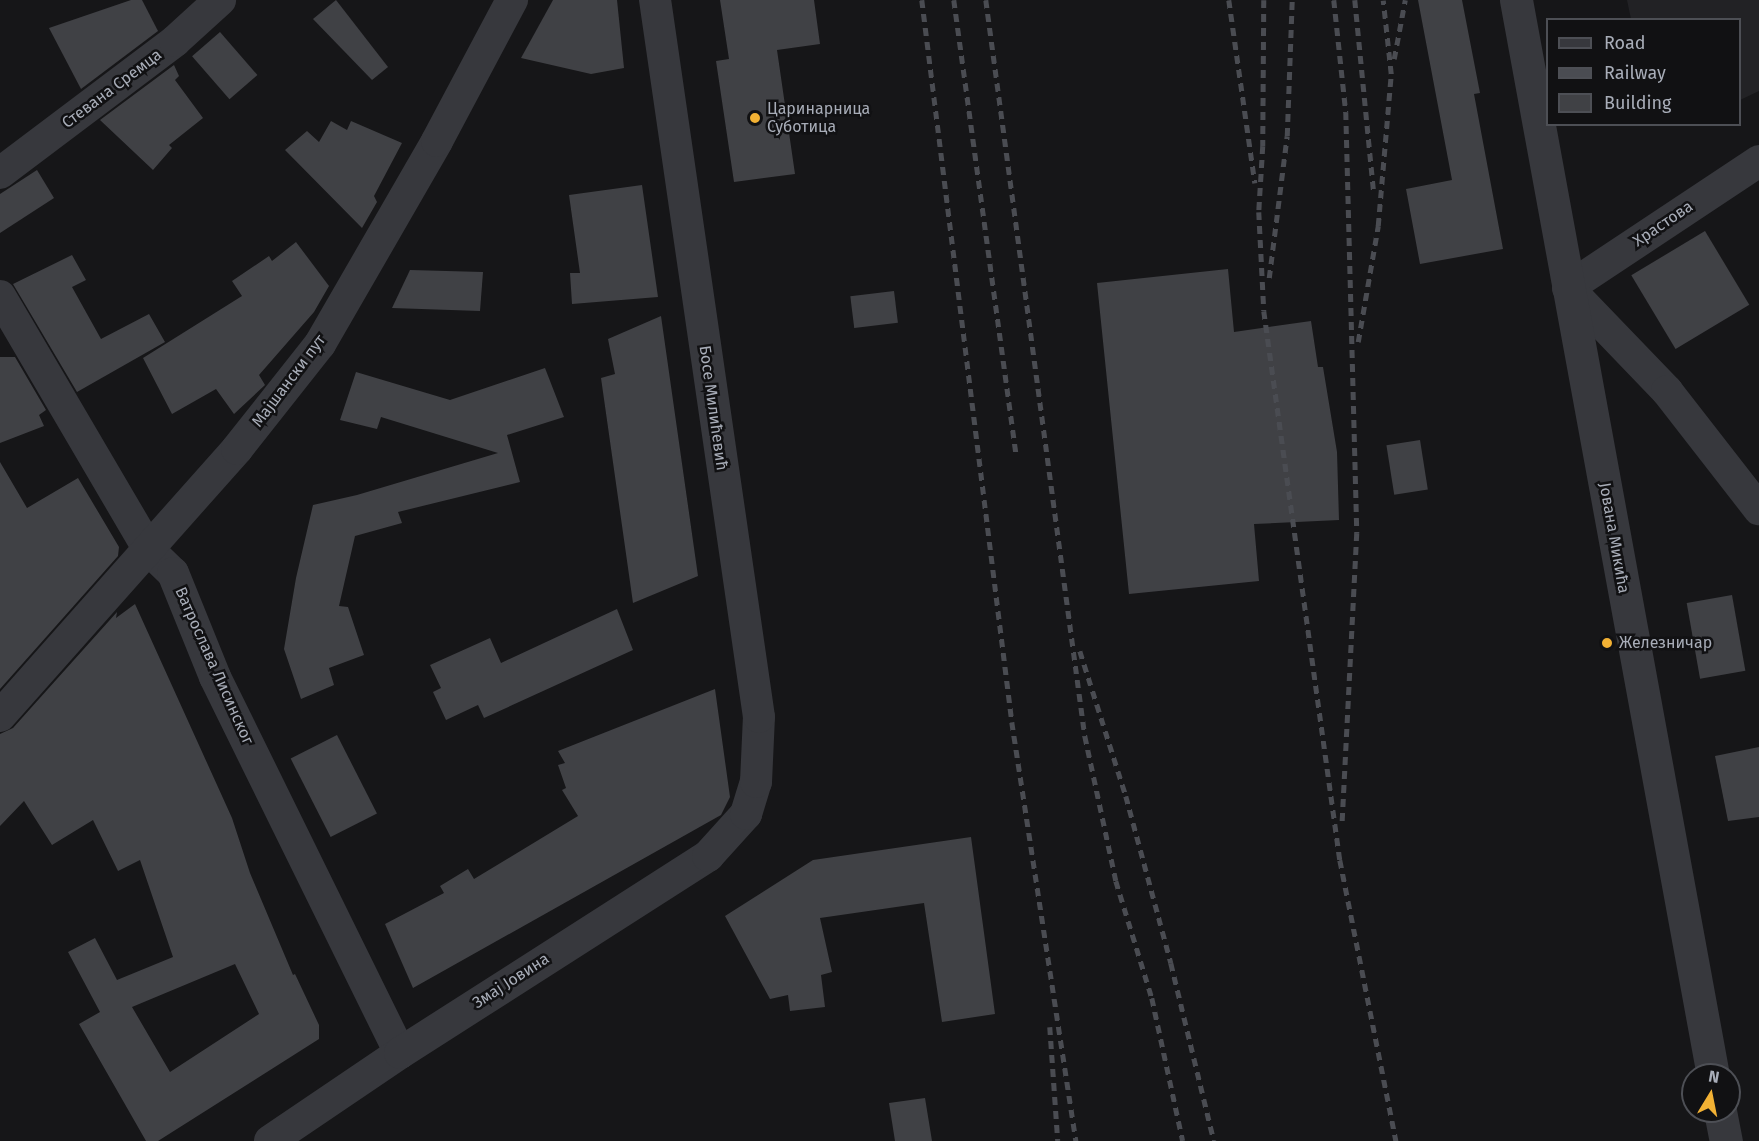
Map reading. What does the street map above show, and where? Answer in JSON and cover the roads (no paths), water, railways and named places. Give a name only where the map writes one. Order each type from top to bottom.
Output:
[{"type":"street","name":"Стевана Сремца","points":[[0,173],[175,41],[220,0]]},
{"type":"street","name":"Мајшански пут","points":[[0,716],[150,550],[237,449],[320,344],[437,141],[512,0]]},
{"type":"street","name":"Босе Милићевић","points":[[655,0],[759,717],[756,782],[746,814]]},
{"type":"street","name":"Јована Микића","points":[[1516,0],[1711,1063]]},
{"type":"street","name":"Храстова","points":[[1568,288],[1759,161]]},
{"type":"street","points":[[1568,288],[1667,391],[1759,508]]},
{"type":"street","name":"Ватрослава Лисинског","points":[[0,296],[150,550],[173,573],[215,677],[400,1053]]},
{"type":"street","name":"Змај Јовина","points":[[270,1141],[400,1053],[708,856],[746,814]]},
{"type":"street","points":[[1722,1123],[1726,1141]]},
{"type":"railway","points":[[922,0],[1012,722],[1076,1141]]},
{"type":"railway","points":[[954,0],[1016,453]]},
{"type":"railway","points":[[986,0],[1085,736],[1116,881],[1152,998],[1183,1141]]},
{"type":"railway","points":[[1229,0],[1255,183]]},
{"type":"railway","points":[[1264,0],[1263,146],[1259,212],[1264,311],[1340,860],[1396,1141]]},
{"type":"railway","points":[[1269,278],[1287,136],[1292,0]]},
{"type":"railway","points":[[1334,0],[1346,112],[1357,533],[1342,827]]},
{"type":"railway","points":[[1355,0],[1374,194]]},
{"type":"railway","points":[[1358,342],[1378,226],[1391,74],[1383,0]]},
{"type":"railway","points":[[1394,59],[1405,0]]},
{"type":"railway","points":[[1080,651],[1126,796],[1171,963],[1214,1141]]},
{"type":"railway","points":[[1050,1027],[1058,1141]]},
{"type":"place","name":"Царинарница Суботица","points":[[755,118]]},
{"type":"place","name":"Железничар","points":[[1607,643]]}]
